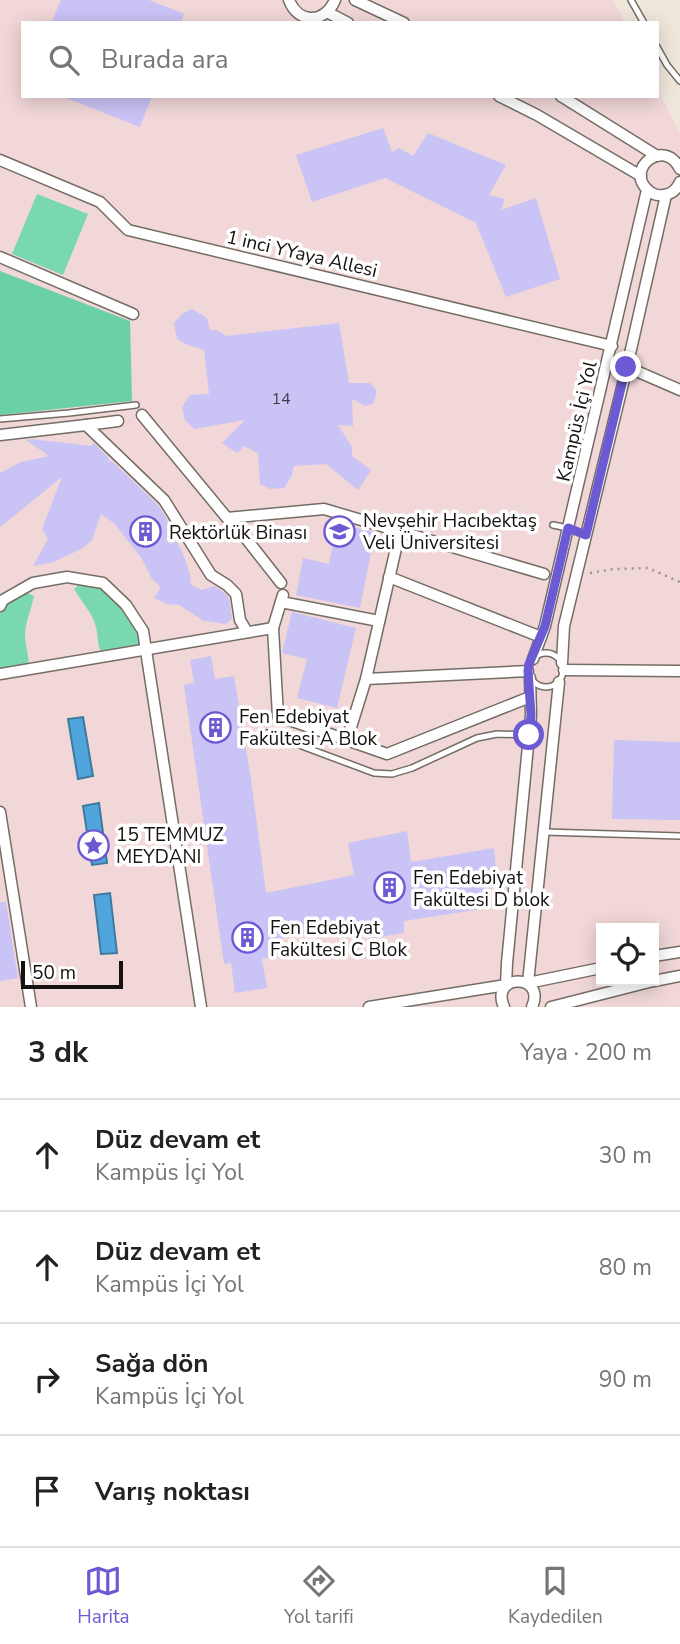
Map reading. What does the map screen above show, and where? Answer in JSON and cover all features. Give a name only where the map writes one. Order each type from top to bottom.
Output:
[{"type":"street","points":[[289,0],[296,12],[304,17],[320,17],[335,0]]},
{"type":"street","points":[[355,0],[400,21]]},
{"type":"street","points":[[327,12],[344,21]]},
{"type":"street","points":[[503,98],[641,176]]},
{"type":"street","points":[[564,98],[657,156]]},
{"type":"street","points":[[680,169],[672,158],[657,156],[644,165],[641,176],[648,190],[658,195],[672,195],[680,182]]},
{"type":"street","name":"1 inci YYaya Allesi","points":[[0,160],[100,202],[128,230],[611,346]]},
{"type":"street","name":"Kampüs İçi Yol","points":[[533,659],[545,626],[648,190]]},
{"type":"street","name":"Kampüs İçi Yol","points":[[563,666],[564,626],[626,367],[672,195]]},
{"type":"street","points":[[0,257],[133,314]]},
{"type":"street","points":[[626,367],[680,390]]},
{"type":"street","points":[[139,410],[281,583]]},
{"type":"street","points":[[0,435],[118,421]]},
{"type":"street","points":[[86,425],[164,500],[211,575],[228,585],[236,594],[240,620],[247,632]]},
{"type":"street","points":[[230,518],[324,509],[544,574]]},
{"type":"street","points":[[568,528],[586,535]]},
{"type":"street","points":[[347,740],[366,679],[400,531]]},
{"type":"street","points":[[0,606],[3,600],[33,583],[67,577],[103,583],[126,605],[143,631],[201,1007]]},
{"type":"street","points":[[389,577],[541,637]]},
{"type":"street","points":[[379,621],[282,598],[274,628],[278,716],[387,754],[530,698]]},
{"type":"street","points":[[0,674],[274,628]]},
{"type":"street","points":[[563,666],[680,671]]},
{"type":"street","points":[[366,679],[529,675],[529,735],[506,985],[501,995],[504,1007]]},
{"type":"street","points":[[532,1007],[534,992],[528,983],[559,682]]},
{"type":"street","points":[[0,813],[31,1007]]},
{"type":"street","points":[[659,955],[680,952]]},
{"type":"street","points":[[369,1007],[517,981],[528,983],[596,969]]},
{"type":"street","points":[[659,980],[680,976]]},
{"type":"street","points":[[551,1007],[633,986]]},
{"type":"lane","points":[[631,0],[643,21]]},
{"type":"lane","points":[[659,51],[680,80]]},
{"type":"lane","points":[[0,419],[139,410]]},
{"type":"lane","points":[[573,433],[590,438]]},
{"type":"lane","points":[[553,525],[568,528]]},
{"type":"lane","points":[[538,654],[552,654],[558,657],[563,666],[559,682],[547,688],[534,684],[529,675],[529,664],[538,654]]},
{"type":"lane","points":[[267,733],[374,772],[392,774],[477,738],[497,734],[529,735]]},
{"type":"lane","points":[[544,832],[680,836]]},
{"type":"path","points":[[576,576],[614,569],[648,568],[680,582]]},
{"type":"shaded area","name":"Nevşehir Hacıbektaş Veli Üniversitesi","points":[[0,0],[613,0],[624,21],[21,21],[21,98],[659,98],[659,92],[680,134],[680,1007],[0,1007]]},
{"type":"green space","points":[[37,194],[88,214],[63,275],[12,254]]},
{"type":"green space","points":[[0,271],[130,321],[132,401],[0,415]]},
{"type":"green space","points":[[82,582],[104,589],[118,601],[142,642],[141,648],[102,653],[93,619],[74,589]]},
{"type":"green space","points":[[25,592],[34,596],[25,631],[28,665],[0,672],[0,614],[15,597]]},
{"type":"water","points":[[83,717],[93,776],[78,779],[68,719]]},
{"type":"water","points":[[99,803],[107,863],[92,865],[83,806]]},
{"type":"water","points":[[110,893],[117,953],[101,954],[94,895]]},
{"type":"building","points":[[61,0],[149,0],[184,14],[182,21],[52,21]]},
{"type":"building","points":[[66,98],[151,98],[140,127]]},
{"type":"building","points":[[383,128],[392,152],[399,148],[413,156],[428,133],[506,165],[489,195],[505,199],[501,210],[536,198],[560,279],[506,297],[476,223],[385,178],[312,202],[296,155]]},
{"type":"building","points":[[192,309],[207,318],[210,330],[217,330],[226,336],[339,323],[349,383],[370,383],[377,391],[373,404],[365,406],[352,399],[353,426],[338,425],[352,447],[352,456],[371,470],[358,490],[326,464],[294,466],[292,476],[284,488],[270,489],[260,484],[258,453],[244,446],[237,453],[222,443],[245,420],[194,429],[185,420],[182,407],[190,395],[209,394],[204,350],[177,339],[174,323],[182,314]]},
{"type":"building","name":"Rektörlük Binası","points":[[26,440],[92,446],[93,442],[108,460],[158,505],[185,559],[191,585],[202,590],[214,586],[222,591],[229,598],[232,619],[226,624],[204,621],[179,605],[167,604],[154,598],[161,587],[152,579],[142,559],[114,523],[101,514],[92,540],[83,548],[54,562],[33,566],[48,539],[42,529],[62,477],[0,527],[0,473],[21,462],[49,456]]},
{"type":"building","points":[[337,524],[375,532],[360,608],[296,595],[303,558],[329,564]]},
{"type":"building","points":[[292,612],[356,628],[337,708],[297,698],[307,659],[282,653]]},
{"type":"building","points":[[211,656],[215,679],[234,676],[266,893],[354,875],[348,843],[407,831],[411,862],[494,848],[497,880],[489,883],[491,901],[480,900],[481,909],[404,921],[404,933],[368,939],[366,923],[273,940],[276,956],[262,959],[267,988],[235,993],[231,963],[224,964],[184,685],[194,683],[190,660]]},
{"type":"building","points":[[614,740],[680,742],[680,820],[612,819]]},
{"type":"building","points":[[0,902],[6,902],[18,978],[0,981]]},
{"type":"place","name":"Nevşehir Hacıbektaş Veli Üniversitesi","points":[[340,531]]},
{"type":"place","name":"Rektörlük Binası","points":[[146,532]]},
{"type":"place","name":"Fen Edebiyat Fakültesi A Blok","points":[[216,727]]},
{"type":"place","name":"15 TEMMUZ MEYDANI","points":[[93,845]]},
{"type":"place","name":"Fen Edebiyat Fakültesi D blok","points":[[390,888]]},
{"type":"place","name":"Fen Edebiyat Fakültesi C Blok","points":[[247,938]]},
{"type":"route","points":[[529,735],[529,664],[545,626],[568,528],[586,535],[626,367]]}]
